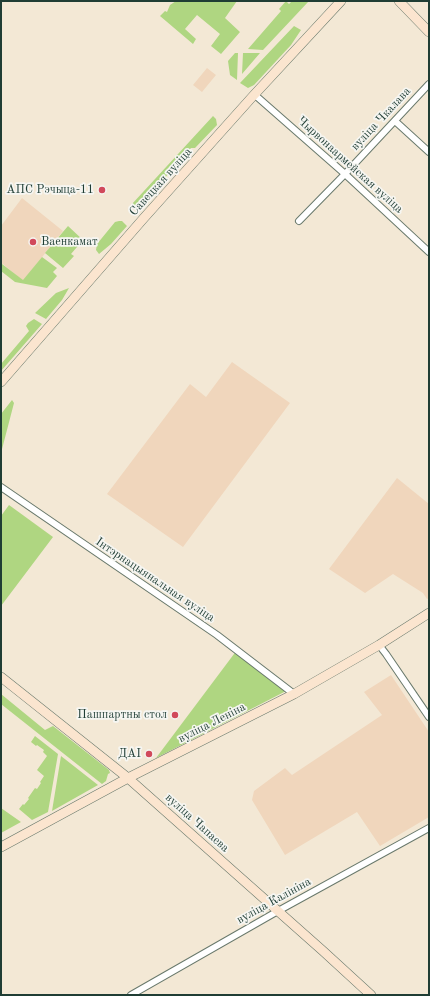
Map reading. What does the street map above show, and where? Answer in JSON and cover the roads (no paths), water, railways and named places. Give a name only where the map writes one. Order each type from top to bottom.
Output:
[{"type":"street","name":"Савецкая вуліца","points":[[1,382],[143,219],[255,94],[342,1]]},
{"type":"street","points":[[399,1],[429,32]]},
{"type":"street","name":"вуліца Чкалава","points":[[299,221],[429,84]]},
{"type":"street","name":"Чырвонаармейская вуліца","points":[[255,94],[345,174],[429,252]]},
{"type":"street","points":[[395,121],[429,152]]},
{"type":"street","name":"Інтэрнацыянальная вуліца","points":[[1,487],[217,635],[294,694]]},
{"type":"street","name":"вуліца Леніна","points":[[1,847],[128,778],[294,694],[379,645],[429,613]]},
{"type":"street","points":[[379,645],[429,717]]},
{"type":"street","name":"вуліца Чапаева","points":[[1,677],[128,778],[371,995]]},
{"type":"street","name":"вуліца Калініна","points":[[131,995],[278,911],[429,828]]},
{"type":"place","name":"АПС Рэчыца-11","points":[[102,190]]},
{"type":"place","name":"Ваенкамат","points":[[33,242]]},
{"type":"place","name":"Пашпартны стол","points":[[175,715]]},
{"type":"place","name":"ДАІ","points":[[149,754]]}]
